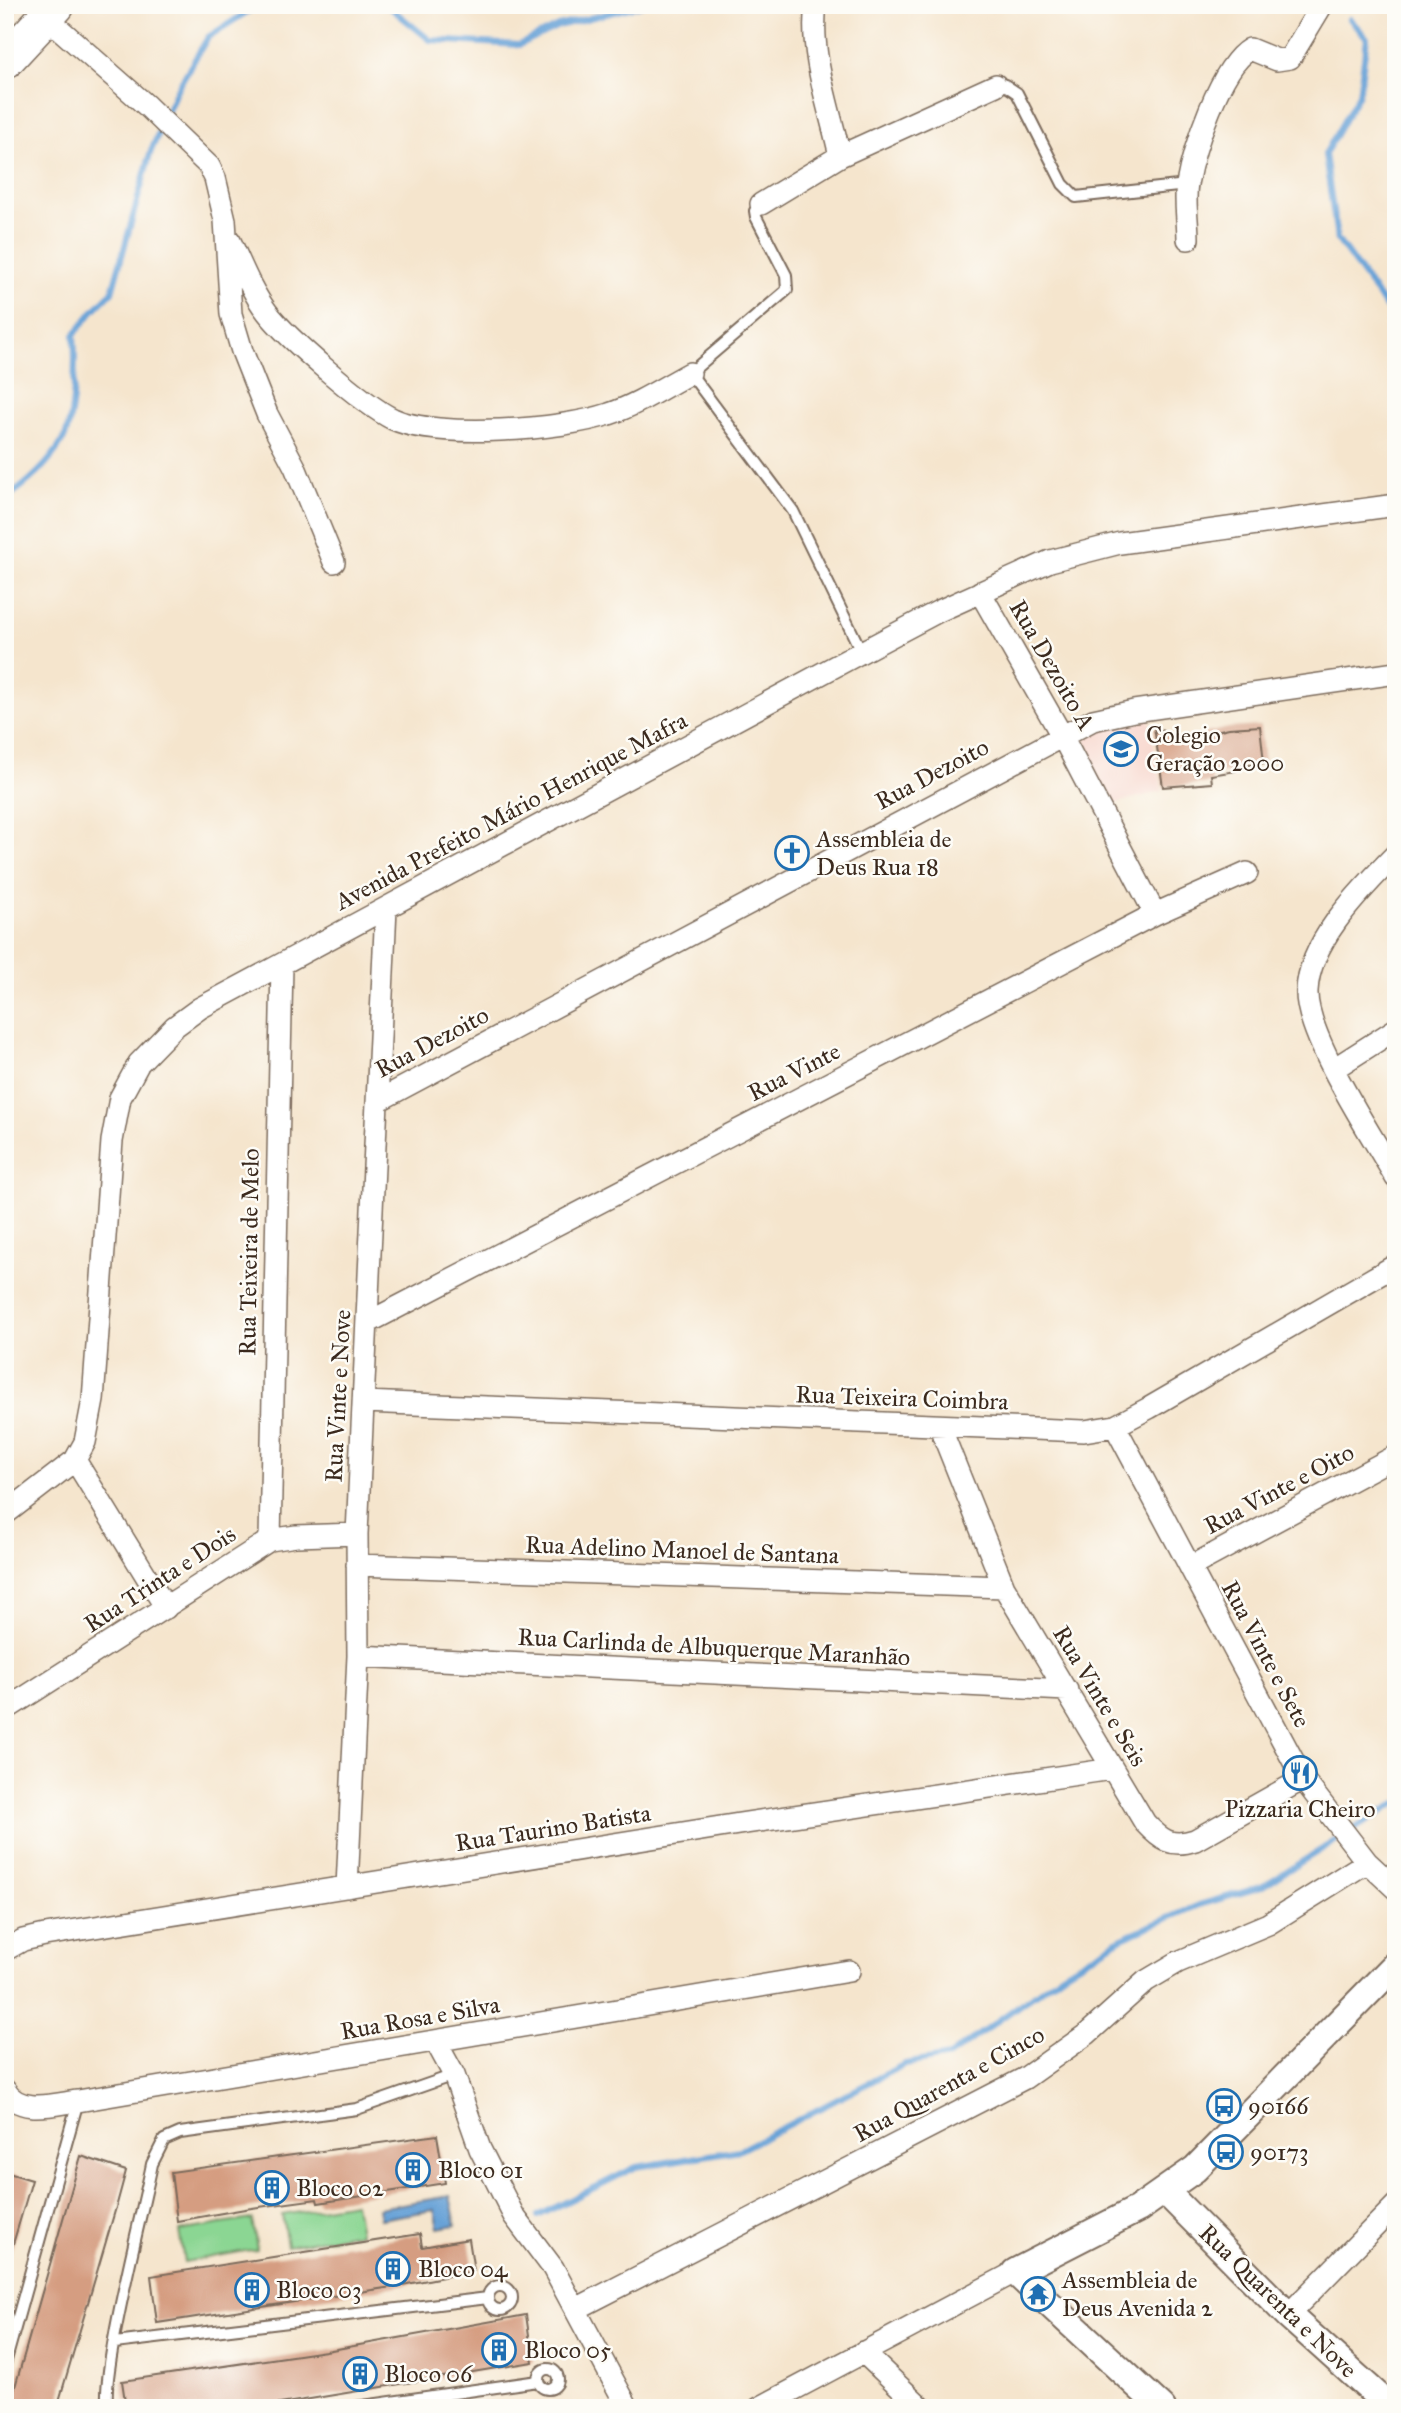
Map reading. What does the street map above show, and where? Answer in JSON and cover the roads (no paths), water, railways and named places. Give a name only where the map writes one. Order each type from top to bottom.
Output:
[{"type":"highway","points":[[5,61],[52,12]]},
{"type":"street","points":[[816,5],[814,19],[819,62],[840,156]]},
{"type":"street","points":[[1188,239],[1187,186],[1209,116],[1237,58],[1250,49],[1256,49],[1277,60],[1290,58],[1322,5]]},
{"type":"street","points":[[52,12],[209,166],[215,178],[226,233],[231,314],[242,351],[267,414],[295,467],[334,562]]},
{"type":"street","points":[[761,204],[840,156],[996,85]]},
{"type":"street","points":[[226,233],[265,309],[282,330],[361,396],[393,418],[423,428],[504,429],[572,424],[611,414],[690,373]]},
{"type":"street","name":"Avenida Prefeito Mário Henrique Mafra","points":[[75,1460],[85,1442],[93,1400],[112,1141],[120,1098],[139,1063],[174,1027],[200,1008],[862,653],[980,592],[1050,561],[1120,543],[1396,505]]},
{"type":"street","name":"Rua Dezoito A","points":[[980,592],[1062,734],[1155,914]]},
{"type":"street","name":"Rua Dezoito","points":[[378,1101],[1062,734],[1093,720],[1134,711],[1396,675]]},
{"type":"street","points":[[1396,854],[1353,898],[1331,928],[1307,988],[1311,1021],[1396,1178]]},
{"type":"street","name":"Rua Vinte","points":[[369,1322],[1155,914],[1247,873]]},
{"type":"street","name":"Rua Vinte e Nove","points":[[347,1888],[358,1656],[358,1534],[386,908]]},
{"type":"street","name":"Rua Teixeira de Melo","points":[[270,1540],[282,965]]},
{"type":"street","points":[[1335,1068],[1396,1029]]},
{"type":"street","name":"Rua Teixeira Coimbra","points":[[364,1402],[1084,1431],[1115,1426],[1396,1265]]},
{"type":"street","name":"Rua Vinte e Sete","points":[[1115,1426],[1303,1779],[1360,1854],[1396,1889]]},
{"type":"street","name":"Rua Vinte e Seis","points":[[940,1427],[1004,1587],[1145,1823],[1160,1838],[1181,1845],[1303,1779]]},
{"type":"street","name":"Rua Vinte e Oito","points":[[1190,1567],[1392,1458]]},
{"type":"street","points":[[5,1514],[75,1460],[166,1608]]},
{"type":"street","name":"Rua Trinta e Dois","points":[[5,1710],[270,1540],[296,1536],[358,1534]]},
{"type":"street","name":"Rua Adelino Manoel de Santana","points":[[357,1565],[1004,1587]]},
{"type":"street","name":"Rua Carlinda de Albuquerque Maranhão","points":[[358,1656],[1067,1690]]},
{"type":"street","name":"Rua Taurino Batista","points":[[5,1950],[23,1940],[45,1935],[1112,1769]]},
{"type":"street","name":"Rua Quarenta e Cinco","points":[[576,2309],[1026,2078],[1087,2034],[1146,1981],[1178,1962],[1268,1924],[1360,1854]]},
{"type":"street","points":[[760,2408],[1166,2192],[1195,2169],[1396,1964]]},
{"type":"street","name":"Rua Rosa e Silva","points":[[5,2090],[14,2102],[27,2106],[78,2102],[849,1971]]},
{"type":"street","points":[[436,2042],[454,2075],[480,2149],[514,2216],[553,2268],[628,2408]]},
{"type":"street","name":"Rua Quarenta e Nove","points":[[1166,2192],[1288,2315],[1391,2408]]},
{"type":"street","points":[[1288,2315],[1396,2205]]},
{"type":"street","points":[[1016,2272],[1162,2408]]},
{"type":"street","points":[[863,2351],[922,2408]]},
{"type":"lane","points":[[996,85],[1005,85],[1017,93],[1063,184],[1076,197],[1187,186]]},
{"type":"lane","points":[[761,204],[755,211],[756,217],[786,275],[788,290],[690,373],[793,511],[862,653]]},
{"type":"lane","points":[[108,2408],[106,2388],[152,2164],[158,2147],[164,2140],[180,2133],[357,2109],[454,2075]]},
{"type":"lane","points":[[5,2364],[78,2102]]},
{"type":"lane","points":[[115,2343],[488,2298]]},
{"type":"lane","points":[[349,2408],[538,2381]]},
{"type":"water","points":[[450,2196],[456,2225],[438,2228],[434,2210],[380,2219],[378,2208]]},
{"type":"waterway","points":[[5,18],[16,5]]},
{"type":"waterway","points":[[5,499],[44,466],[66,433],[74,390],[74,335],[112,292],[151,151],[177,89],[208,37],[258,5]]},
{"type":"waterway","points":[[387,5],[430,40],[519,45],[558,26],[641,5]]},
{"type":"waterway","points":[[1350,19],[1367,38],[1359,94],[1325,154],[1337,239],[1396,321]]},
{"type":"waterway","points":[[538,2216],[636,2167],[740,2150],[905,2064],[949,2056],[1064,1973],[1122,1938],[1199,1905],[1261,1887],[1396,1803]]},
{"type":"place","name":"Colegio Geração 2000","points":[[1121,749]]},
{"type":"place","name":"Assembleia de Deus Rua 18","points":[[792,853]]},
{"type":"place","name":"Pizzaria Cheiro","points":[[1300,1773]]},
{"type":"place","name":"90166","points":[[1224,2106]]},
{"type":"place","name":"90173","points":[[1226,2152]]},
{"type":"place","name":"Bloco 01","points":[[413,2170]]},
{"type":"place","name":"Bloco 02","points":[[272,2188]]},
{"type":"place","name":"Bloco 04","points":[[393,2269]]},
{"type":"place","name":"Bloco 03","points":[[252,2290]]},
{"type":"place","name":"Assembleia de Deus Avenida 2","points":[[1038,2294]]},
{"type":"place","name":"Bloco 05","points":[[499,2350]]},
{"type":"place","name":"Bloco 06","points":[[360,2374]]}]
